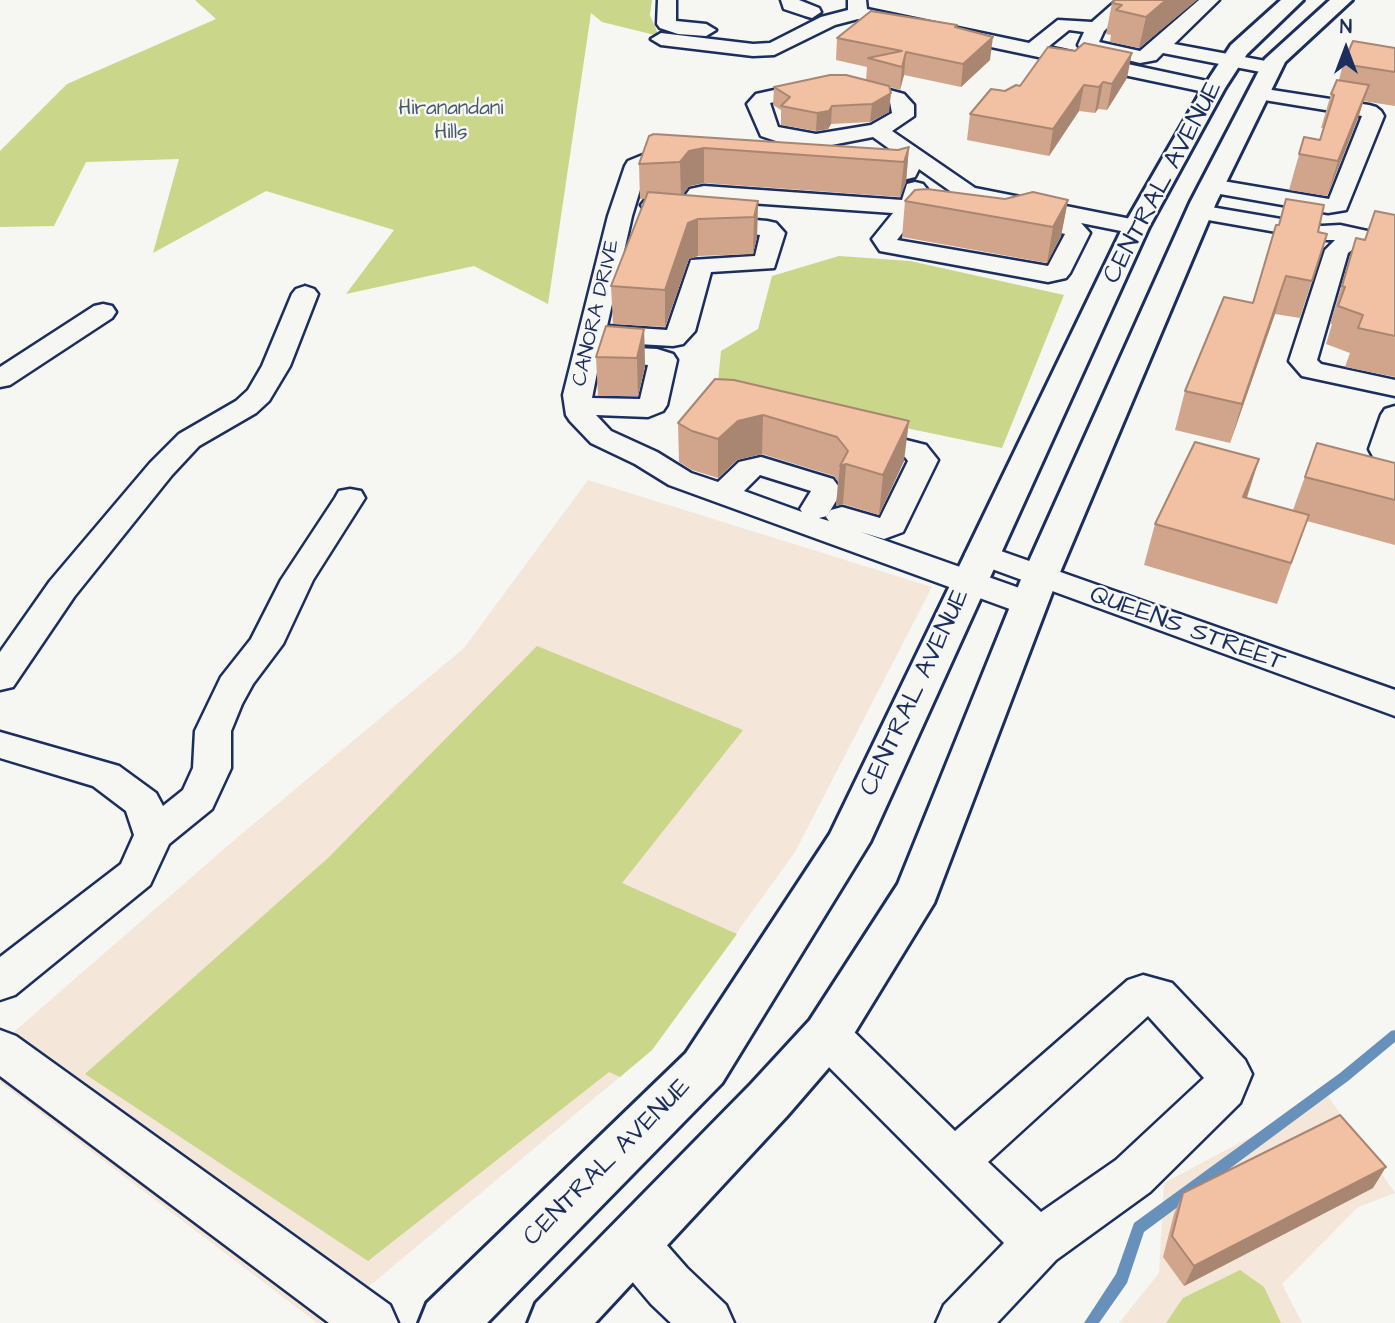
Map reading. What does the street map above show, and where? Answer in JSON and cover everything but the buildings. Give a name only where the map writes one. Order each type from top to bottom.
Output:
[{"type":"main road","name":"CENTRAL AVENUE","points":[[447,1323],[704,1068],[848,842],[1136,227],[1239,50],[1293,0]]},
{"type":"main road","name":"CENTRAL AVENUE","points":[[556,1323],[827,1035],[918,890],[1035,591],[1205,200],[1276,59],[1342,0]]},
{"type":"street","points":[[667,0],[667,24],[698,30],[720,28]]},
{"type":"street","points":[[790,0],[791,5],[812,12]]},
{"type":"street","points":[[769,28],[788,29],[812,12],[832,6],[831,0]]},
{"type":"street","points":[[1041,52],[1089,26],[1128,0]]},
{"type":"street","points":[[1089,26],[1088,45],[1140,57],[1149,56],[1210,0]]},
{"type":"street","points":[[661,39],[753,50],[774,49],[858,6],[1041,52],[1225,72],[1265,81],[1301,104],[1369,111],[1373,116],[1338,205],[1328,206],[1267,184],[1205,200]]},
{"type":"street","points":[[1168,51],[1225,72]]},
{"type":"street","points":[[829,84],[846,84],[897,97],[904,104],[903,116],[877,130],[816,141],[782,136],[769,131],[758,104],[763,98],[829,84]]},
{"type":"street","points":[[877,130],[908,162],[968,193],[1136,227]]},
{"type":"street","name":"CANORA DRIVE","points":[[705,163],[650,159],[636,166],[622,210],[577,396],[580,415],[601,438],[666,456],[680,479],[722,495],[810,517],[974,569]]},
{"type":"street","points":[[827,171],[895,175],[908,162]]},
{"type":"street","points":[[622,210],[684,207],[693,204],[698,194],[704,193],[906,207],[914,204],[916,180],[908,162]]},
{"type":"street","points":[[995,200],[979,223],[923,215],[904,217],[884,239],[889,246],[1048,274],[1057,273],[1079,233],[1076,229],[1027,218],[1000,225]]},
{"type":"street","points":[[1205,200],[1322,233],[1348,233],[1395,244]]},
{"type":"street","points":[[591,343],[673,338],[682,331],[701,265],[765,264],[773,233],[767,228],[622,210]]},
{"type":"street","points":[[1348,233],[1337,250],[1303,361],[1312,370],[1395,388]]},
{"type":"street","points":[[0,678],[62,589],[161,470],[189,440],[246,407],[259,395],[276,366],[305,294]]},
{"type":"street","points":[[0,379],[103,312]]},
{"type":"street","points":[[578,406],[648,408],[653,405],[663,360],[591,343]]},
{"type":"street","points":[[1395,415],[1384,449],[1389,460],[1395,461]]},
{"type":"street","points":[[722,495],[750,468],[761,466],[822,485],[827,491],[810,517],[884,529],[892,525],[923,460],[915,451],[837,432]]},
{"type":"street","points":[[0,982],[136,874],[154,835],[198,799],[212,768],[214,731],[224,705],[239,677],[266,644],[297,580],[351,498]]},
{"type":"street","name":"QUEENS STREET","points":[[974,569],[1035,591],[1395,703]]},
{"type":"street","points":[[0,745],[106,776],[142,803],[154,835]]},
{"type":"street","points":[[954,1163],[1143,993],[1157,996],[1229,1074],[1224,1089],[1133,1176],[1038,1244],[962,1323]]},
{"type":"street","points":[[827,1035],[1038,1244]]},
{"type":"street","points":[[0,1050],[372,1323]]},
{"type":"street","points":[[632,1243],[708,1323]]},
{"type":"shaded area","points":[[588,480],[932,587],[795,852],[652,1050],[325,1323],[317,1323],[0,1082],[0,1044],[232,842],[464,648]]},
{"type":"shaded area","points":[[1328,1096],[1395,1193],[1358,1207],[1282,1284],[1302,1323],[1119,1323],[1159,1273],[1164,1183]]},
{"type":"green space","name":"Hiranandani Hills","points":[[195,0],[652,0],[650,15],[659,36],[602,22],[591,13],[548,304],[474,266],[346,294],[394,230],[266,191],[153,253],[179,159],[86,162],[54,226],[0,227],[0,151],[67,84],[216,19]]},
{"type":"green space","points":[[839,256],[910,261],[1064,295],[1002,448],[805,407],[716,402],[721,351],[758,329],[772,276]]},
{"type":"green space","points":[[537,646],[743,730],[622,883],[737,934],[652,1050],[620,1077],[609,1072],[368,1261],[85,1074],[328,858]]},
{"type":"green space","points":[[1240,1270],[1264,1287],[1281,1323],[1166,1323],[1183,1298]]},
{"type":"waterway","points":[[1091,1323],[1122,1278],[1139,1228],[1344,1077],[1395,1035]]}]
